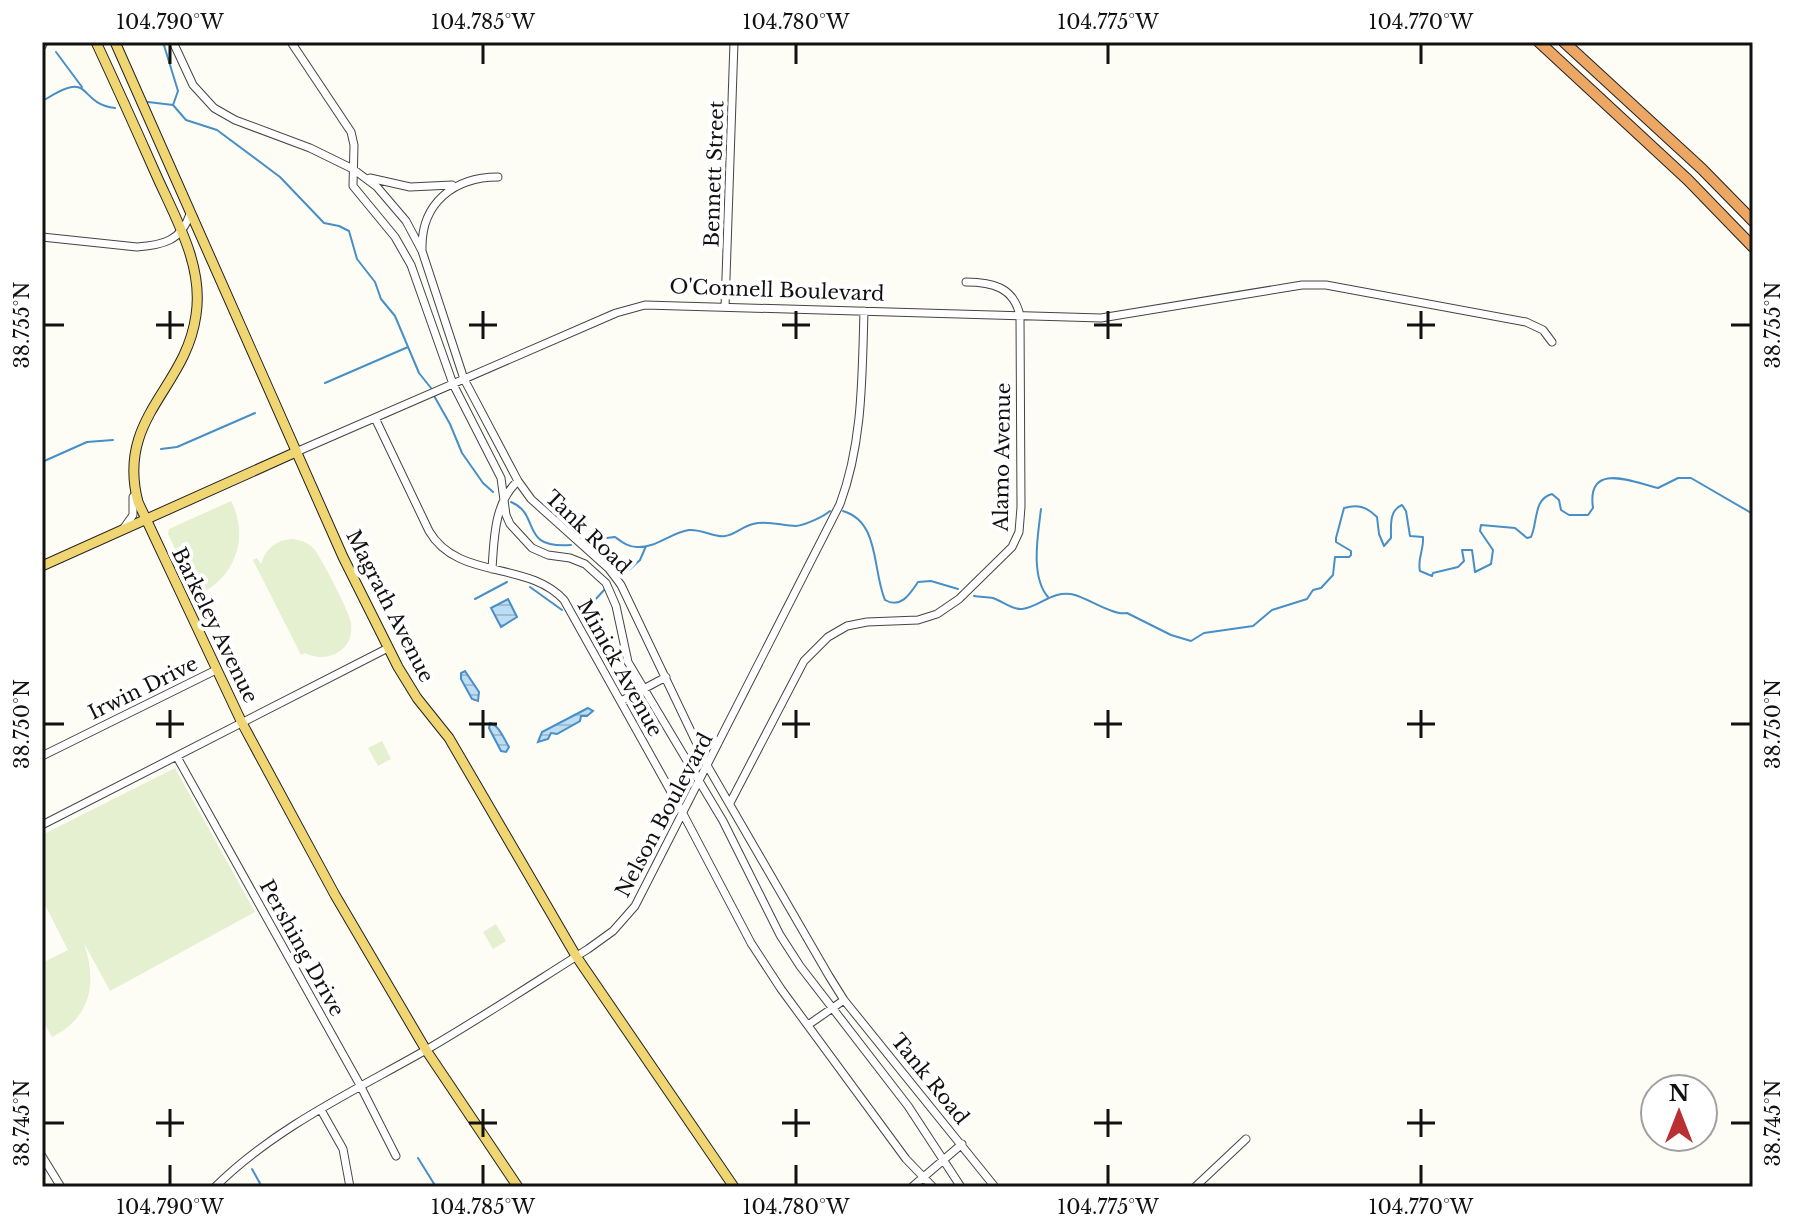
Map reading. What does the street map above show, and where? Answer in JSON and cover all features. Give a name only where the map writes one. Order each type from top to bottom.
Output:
[{"type":"highway","points":[[1539,42],[1688,180],[1753,247]]},
{"type":"highway","points":[[1564,42],[1702,169],[1753,221]]},
{"type":"main road","name":"Barkeley Avenue","points":[[96,42],[182,233],[196,277],[196,316],[192,337],[179,366],[141,428],[135,451],[135,491],[145,519],[242,723],[335,895],[426,1050],[518,1187]]},
{"type":"main road","name":"Magrath Avenue","points":[[115,42],[296,452],[388,648],[410,688],[449,739],[576,956],[734,1187]]},
{"type":"main road","name":"O'Connell Boulevard","points":[[42,566],[296,452]]},
{"type":"street","name":"Tank Road","points":[[173,42],[193,85],[220,112],[353,169],[394,205],[422,251],[464,379],[518,481],[531,499],[616,577],[708,767],[844,1000],[995,1187]]},
{"type":"street","points":[[291,42],[351,132],[355,192],[395,237],[411,265],[453,384],[501,478],[510,524],[532,548],[585,564],[606,583],[616,606],[628,662],[723,821],[780,935],[800,966],[908,1106],[961,1187]]},
{"type":"street","name":"Bennett Street","points":[[725,307],[734,42]]},
{"type":"street","points":[[363,175],[410,187],[437,188],[498,177]]},
{"type":"street","points":[[422,251],[424,227],[431,208],[458,184]]},
{"type":"street","points":[[42,237],[137,247],[166,242],[182,233],[190,214]]},
{"type":"street","points":[[966,282],[990,283],[1002,288],[1014,300],[1020,316]]},
{"type":"street","name":"O'Connell Boulevard","points":[[296,452],[635,307],[1111,317],[1302,285],[1326,285],[1526,322],[1543,330],[1552,342]]},
{"type":"street","name":"Nelson Boulevard","points":[[215,1187],[236,1166],[360,1085],[426,1050],[576,956],[613,931],[632,910],[701,782],[844,493],[851,472],[860,418],[864,311]]},
{"type":"street","name":"Alamo Avenue","points":[[730,803],[804,661],[818,645],[836,631],[855,624],[918,620],[937,614],[959,599],[1012,547],[1019,532],[1021,507],[1020,316]]},
{"type":"street","name":"Minick Avenue","points":[[375,418],[433,538],[453,556],[536,580],[557,593],[568,607],[751,943],[808,1025],[923,1179],[933,1187]]},
{"type":"street","points":[[122,530],[134,512],[133,474]]},
{"type":"street","points":[[492,569],[495,533],[505,497],[518,481]]},
{"type":"street","points":[[42,825],[388,648]]},
{"type":"street","name":"Irwin Drive","points":[[42,756],[216,670]]},
{"type":"street","points":[[621,701],[666,677]]},
{"type":"street","name":"Pershing Drive","points":[[177,757],[360,1085],[396,1156]]},
{"type":"street","points":[[808,1025],[844,1000]]},
{"type":"street","points":[[321,1110],[343,1149],[350,1187]]},
{"type":"street","points":[[1195,1187],[1246,1139]]},
{"type":"street","points":[[912,1187],[962,1144]]},
{"type":"street","points":[[42,1156],[61,1187]]},
{"type":"green space","points":[[231,501],[239,529],[235,556],[221,579],[197,595],[168,534],[169,529]]},
{"type":"green space","points":[[292,539],[314,549],[335,585],[351,623],[349,641],[338,653],[330,656],[301,655],[253,560],[257,558],[261,564],[272,546]]},
{"type":"green space","points":[[382,741],[391,759],[378,766],[368,748]]},
{"type":"green space","points":[[175,768],[255,912],[110,991],[84,943],[90,971],[88,997],[76,1019],[52,1037],[42,1019],[42,963],[68,950],[42,899],[42,835]]},
{"type":"green space","points":[[496,924],[506,941],[493,949],[483,932]]},
{"type":"water","points":[[508,599],[517,617],[501,627],[491,608]]},
{"type":"water","points":[[465,671],[479,692],[478,701],[472,699],[461,679],[461,673]]},
{"type":"water","points":[[588,708],[593,711],[581,716],[580,721],[538,742],[542,732]]},
{"type":"water","points":[[490,723],[503,736],[509,747],[506,752],[501,751],[489,728]]},
{"type":"waterway","points":[[163,42],[178,91],[173,105]]},
{"type":"waterway","points":[[56,52],[82,87]]},
{"type":"waterway","points":[[46,99],[79,87],[103,105],[115,108]]},
{"type":"waterway","points":[[148,102],[173,105],[186,120],[217,130],[280,177],[324,223],[349,231],[357,259],[395,316],[419,373],[431,388]]},
{"type":"waterway","points":[[325,383],[408,347]]},
{"type":"waterway","points":[[433,394],[462,453],[493,492]]},
{"type":"waterway","points":[[161,449],[177,447],[255,413]]},
{"type":"waterway","points":[[42,462],[87,442],[113,440]]},
{"type":"waterway","points":[[974,596],[993,598],[1022,609],[1060,594],[1075,595],[1109,610],[1127,613],[1171,635],[1191,641],[1204,633],[1253,626],[1272,610],[1307,599],[1313,590],[1321,588],[1333,575],[1335,557],[1351,555],[1351,551],[1336,542],[1344,508],[1362,507],[1377,517],[1384,546],[1391,538],[1393,514],[1402,505],[1410,536],[1423,537],[1420,571],[1432,576],[1433,573],[1458,567],[1464,561],[1462,550],[1472,550],[1475,572],[1491,564],[1493,550],[1480,531],[1481,525],[1515,528],[1527,538],[1531,537],[1539,506],[1552,494],[1559,500],[1561,510],[1569,515],[1588,515],[1593,508],[1593,493],[1597,484],[1604,479],[1625,479],[1658,488],[1678,478],[1691,478],[1753,514]]},
{"type":"waterway","points":[[511,502],[526,515],[537,537],[554,545],[571,545]]},
{"type":"waterway","points":[[1041,509],[1037,567],[1042,588],[1048,597]]},
{"type":"waterway","points":[[589,540],[615,537],[625,544],[644,547],[689,530],[729,535],[759,523],[800,525],[830,511]]},
{"type":"waterway","points":[[843,511],[855,517],[869,536],[885,600],[900,601],[918,582],[931,581],[958,589]]},
{"type":"waterway","points":[[629,570],[640,560],[646,546]]},
{"type":"waterway","points":[[475,599],[507,582]]},
{"type":"waterway","points":[[530,587],[562,610]]},
{"type":"waterway","points":[[578,611],[605,589]]},
{"type":"waterway","points":[[418,1158],[436,1187]]},
{"type":"waterway","points":[[252,1169],[262,1187]]}]
